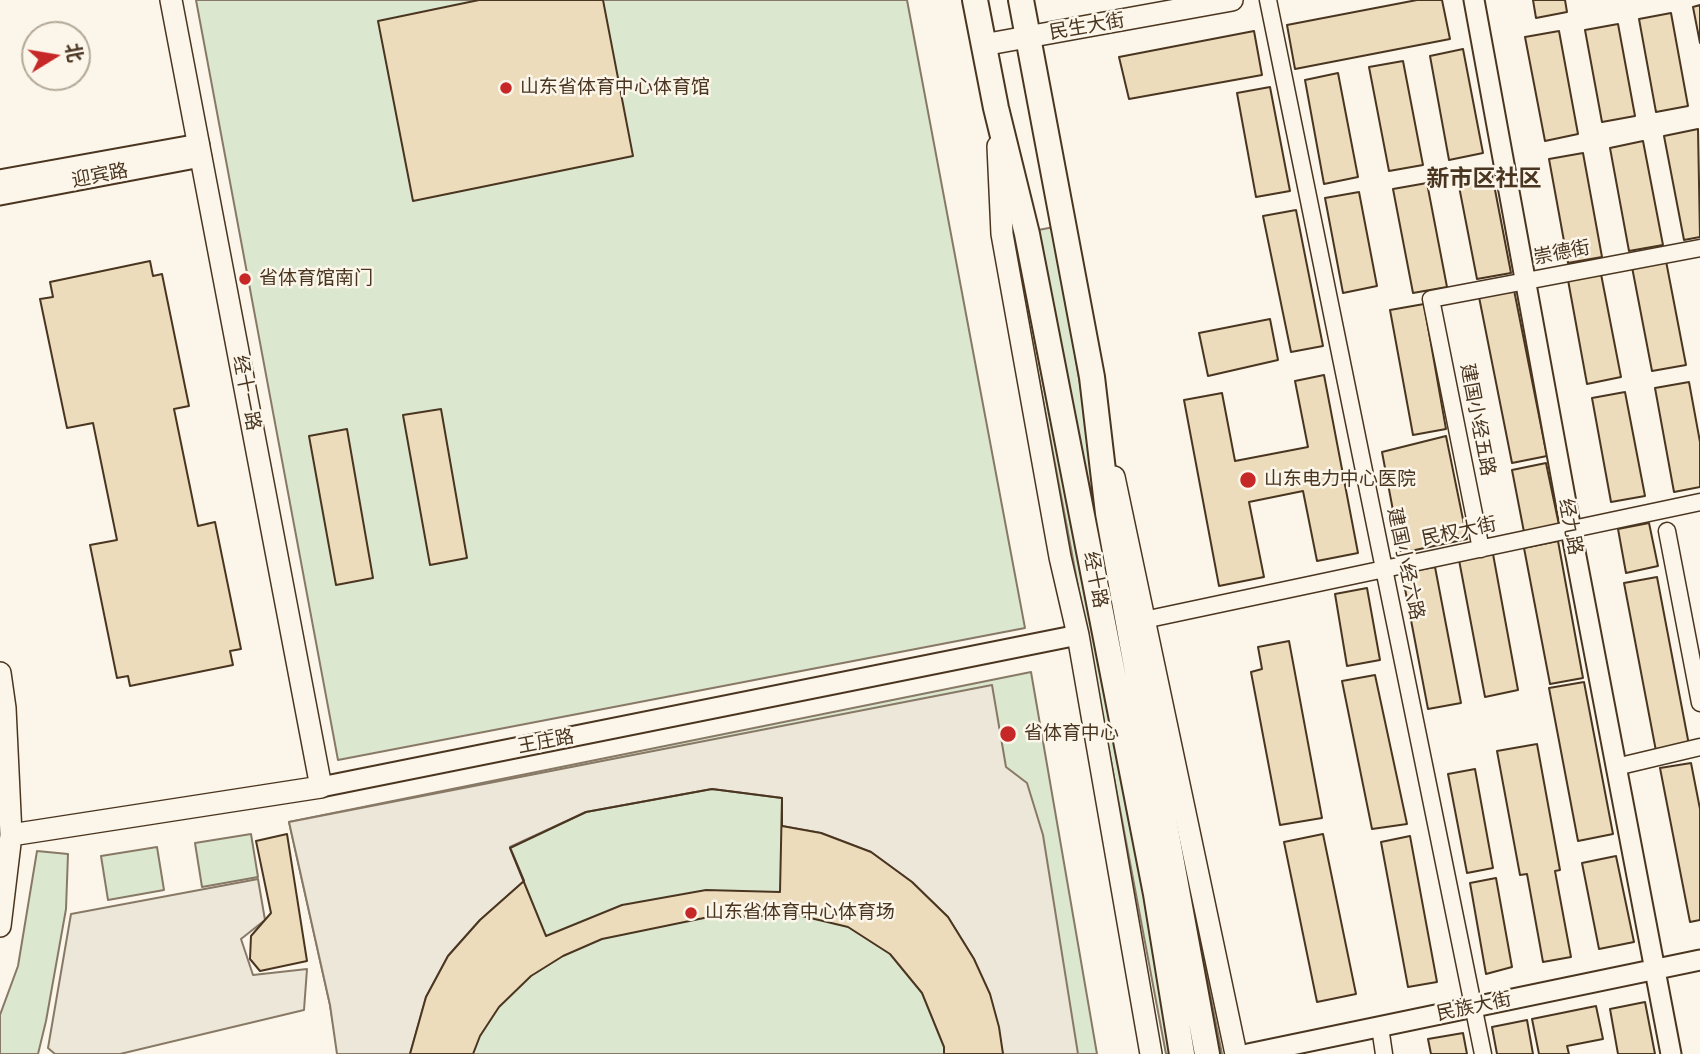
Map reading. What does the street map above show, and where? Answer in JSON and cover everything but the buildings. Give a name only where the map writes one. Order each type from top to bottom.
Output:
[{"type":"highway","name":"经十路","points":[[975,0],[996,108],[1027,233],[1048,338],[1156,894],[1182,1054]]},
{"type":"highway","name":"经十路","points":[[1021,0],[1092,377],[1108,513],[1207,1054]]},
{"type":"main road","name":"经十一路","points":[[171,0],[321,787]]},
{"type":"main road","name":"民生大街","points":[[983,45],[1231,0]]},
{"type":"main road","name":"经十路","points":[[996,108],[1002,234],[1057,544],[1078,635],[1151,1054]]},
{"type":"main road","name":"经十路","points":[[1092,377],[1236,1054]]},
{"type":"main road","points":[[0,673],[5,708],[11,835],[1,918]]},
{"type":"main road","name":"王庄路","points":[[11,835],[321,787]]},
{"type":"street","name":"建国小经六路","points":[[1268,0],[1483,1054]]},
{"type":"street","name":"经九路","points":[[1474,0],[1671,1054]]},
{"type":"street","name":"迎宾路","points":[[0,180],[200,150]]},
{"type":"street","name":"迎宾路","points":[[0,195],[200,150]]},
{"type":"street","name":"崇德街","points":[[1431,299],[1700,248]]},
{"type":"street","name":"建国小经五路","points":[[1431,299],[1481,549]]},
{"type":"street","name":"民权大街","points":[[1144,620],[1700,502]]},
{"type":"street","points":[[1667,531],[1700,704]]},
{"type":"street","name":"王庄路","points":[[321,787],[1078,635]]},
{"type":"street","points":[[1616,767],[1700,747]]},
{"type":"street","name":"民族大街","points":[[1248,1054],[1700,960]]},
{"type":"street","points":[[1380,1027],[1384,1054]]},
{"type":"green space","points":[[196,0],[907,0],[1025,628],[338,760]]},
{"type":"green space","points":[[1054,227],[1109,560],[1124,558],[1222,1054],[1166,1054],[1012,235]]},
{"type":"green space","name":"山东省体育中心体育场","points":[[1031,672],[1097,1054],[338,1054],[330,1005],[289,822]]},
{"type":"green space","points":[[251,834],[258,877],[202,887],[195,843]]},
{"type":"green space","points":[[157,847],[164,890],[108,900],[101,856]]},
{"type":"green space","points":[[37,851],[68,854],[66,909],[46,1021],[38,1054],[0,1054],[0,1015],[18,966]]},
{"type":"shaded area","name":"山东省体育中心体育场","points":[[992,685],[1006,767],[1027,783],[1043,835],[1078,1054],[1003,1054],[974,959],[948,917],[912,882],[871,852],[821,833],[782,826],[782,798],[712,789],[586,812],[510,847],[524,881],[480,920],[448,956],[426,997],[410,1054],[337,1054],[330,1005],[289,822]]},
{"type":"shaded area","points":[[258,879],[265,920],[241,939],[253,975],[307,969],[304,1010],[120,1054],[55,1054],[48,1048],[71,914]]},
{"type":"place","name":"山东省体育中心体育馆","points":[[506,88]]},
{"type":"place","name":"省体育馆南门","points":[[245,279]]},
{"type":"place","name":"山东电力中心医院","points":[[1248,480]]},
{"type":"place","name":"省体育中心","points":[[1008,734]]},
{"type":"place","name":"山东省体育中心体育场","points":[[691,913]]},
{"type":"district","name":"新市区社区","points":[[1484,180]]}]
